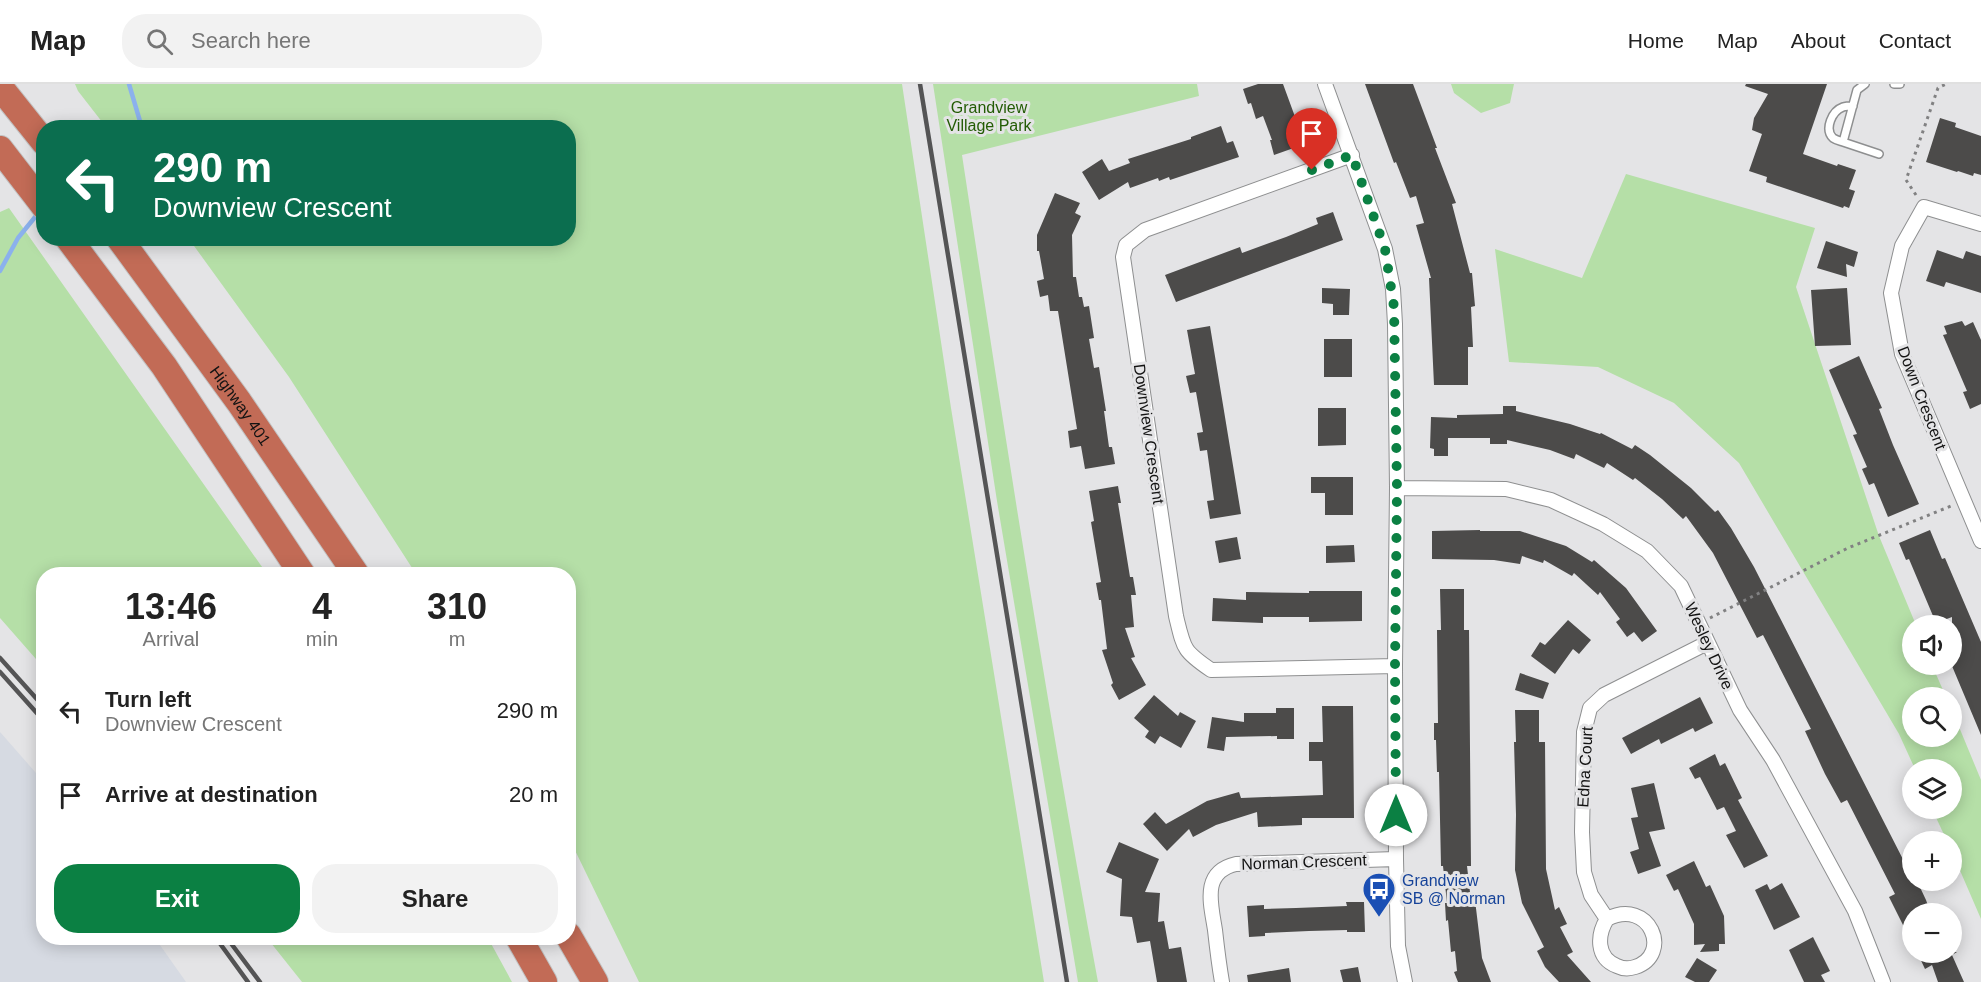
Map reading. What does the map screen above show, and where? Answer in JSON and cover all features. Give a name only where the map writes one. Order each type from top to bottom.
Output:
[{"type":"highway","points":[[0,87],[36,132]]},
{"type":"highway","points":[[0,149],[36,196]]},
{"type":"highway","points":[[74,246],[164,366],[298,567]]},
{"type":"highway","name":"Highway 401","points":[[126,246],[239,402],[351,567]]},
{"type":"highway","points":[[523,945],[544,982]]},
{"type":"highway","points":[[574,945],[595,982]]},
{"type":"street","points":[[1325,84],[1385,249],[1393,289],[1397,488],[1396,859],[1398,946],[1405,982]]},
{"type":"street","name":"Downview Crescent","points":[[1352,155],[1145,230],[1126,245],[1123,257],[1176,616],[1183,645],[1192,657],[1211,670],[1395,666]]},
{"type":"street","points":[[1924,207],[1981,224]]},
{"type":"street","name":"Down Crescent","points":[[1924,207],[1902,246],[1891,293],[1902,354],[1981,541]]},
{"type":"street","name":"Wesley Drive","points":[[1397,488],[1506,489],[1551,500],[1603,524],[1647,551],[1681,586],[1740,710],[1773,760],[1855,911],[1883,982]]},
{"type":"street","name":"Edna Court","points":[[1607,919],[1591,895],[1584,872],[1582,832],[1584,732],[1590,708],[1604,695],[1707,643]]},
{"type":"street","name":"Norman Crescent","points":[[1222,982],[1210,895],[1216,876],[1224,867],[1236,864],[1396,859]]},
{"type":"street","points":[[1634,914],[1649,924],[1655,942],[1648,959],[1641,965],[1624,968],[1608,961],[1599,945],[1602,927],[1607,919],[1616,915],[1634,914]]},
{"type":"lane","points":[[1843,142],[1857,90],[1865,84]]},
{"type":"lane","points":[[1894,84],[1900,84]]},
{"type":"lane","points":[[1853,106],[1843,107],[1836,112],[1830,124],[1833,138],[1879,154]]},
{"type":"path","points":[[1924,207],[1906,180],[1938,88],[1946,84]]},
{"type":"path","points":[[1698,624],[1848,548],[1964,500]]},
{"type":"shaded area","points":[[0,732],[36,773],[36,945],[160,945],[186,982],[0,982]]},
{"type":"green space","points":[[75,84],[902,84],[951,408],[1044,982],[639,982],[576,852],[576,567],[411,567],[289,377],[194,246],[576,246],[576,120],[101,120]]},
{"type":"green space","name":"Grandview Village Park","points":[[933,84],[1197,84],[1199,96],[962,155],[1061,776],[1098,982],[1078,982],[997,501]]},
{"type":"green space","points":[[1451,84],[1514,84],[1510,103],[1481,113],[1454,93]]},
{"type":"green space","points":[[1626,174],[1815,228],[1796,287],[1879,536],[1912,615],[1902,615],[1902,675],[1936,675],[1942,687],[1902,687],[1902,741],[1739,463],[1674,403],[1598,367],[1509,362],[1495,249],[1582,278]]},
{"type":"green space","points":[[9,208],[262,567],[36,567],[36,659],[0,618],[0,212]]},
{"type":"green space","points":[[1962,734],[1981,780],[1981,919],[1962,875],[1962,831],[1942,831],[1937,819],[1962,819],[1962,759],[1910,759],[1905,747],[1962,747]]},
{"type":"green space","points":[[273,945],[492,945],[512,982],[302,982]]},
{"type":"building","points":[[1258,84],[1283,84],[1305,144],[1274,155],[1270,140],[1272,140],[1263,116],[1256,119],[1243,89]]},
{"type":"building","points":[[1365,84],[1413,84],[1456,203],[1452,204],[1470,273],[1472,273],[1475,306],[1471,307],[1473,347],[1468,347],[1468,385],[1434,385],[1429,278],[1431,278],[1416,225],[1424,223],[1416,196],[1410,198],[1396,162],[1394,163]]},
{"type":"building","points":[[1746,84],[1827,84],[1803,154],[1856,170],[1849,189],[1855,191],[1849,208],[1766,182],[1767,177],[1749,171],[1762,134],[1752,130],[1754,118],[1768,94],[1745,86]]},
{"type":"building","points":[[1940,118],[1956,123],[1955,127],[1981,136],[1981,175],[1974,173],[1973,176],[1926,162]]},
{"type":"building","points":[[1221,126],[1227,143],[1233,141],[1239,157],[1170,180],[1169,177],[1159,181],[1158,178],[1130,188],[1128,182],[1099,200],[1082,172],[1102,159],[1109,171],[1130,163],[1128,159],[1191,139],[1191,137]]},
{"type":"building","points":[[1055,193],[1080,203],[1075,213],[1081,216],[1072,235],[1073,277],[1076,277],[1079,297],[1082,297],[1084,307],[1089,306],[1094,338],[1089,339],[1094,368],[1099,367],[1109,447],[1112,447],[1115,464],[1085,469],[1081,446],[1070,448],[1068,431],[1077,429],[1058,311],[1050,311],[1048,295],[1040,297],[1037,281],[1044,279],[1039,251],[1037,251],[1037,235]]},
{"type":"building","points":[[1333,212],[1343,240],[1176,302],[1165,275],[1240,247],[1242,253],[1286,237],[1318,224],[1316,218]]},
{"type":"building","points":[[1826,241],[1858,252],[1854,267],[1846,264],[1847,277],[1817,268]]},
{"type":"building","points":[[1937,250],[1963,259],[1966,251],[1981,256],[1981,293],[1946,282],[1944,287],[1926,281]]},
{"type":"building","points":[[1322,288],[1350,289],[1349,315],[1333,315],[1333,304],[1322,303]]},
{"type":"building","points":[[1847,288],[1851,345],[1815,346],[1811,290]]},
{"type":"building","points":[[1962,321],[1965,326],[1973,322],[1981,340],[1981,404],[1970,409],[1963,392],[1967,391],[1943,335],[1947,334],[1944,326]]},
{"type":"building","points":[[1210,326],[1241,514],[1210,519],[1207,501],[1214,500],[1207,450],[1200,451],[1197,433],[1203,432],[1196,392],[1190,393],[1186,376],[1195,374],[1187,330]]},
{"type":"building","points":[[1324,339],[1352,339],[1352,377],[1324,377]]},
{"type":"building","points":[[1859,356],[1882,408],[1879,409],[1893,445],[1919,504],[1888,517],[1874,483],[1869,485],[1862,469],[1867,467],[1853,435],[1857,434],[1829,370]]},
{"type":"building","points":[[1503,406],[1516,406],[1516,411],[1601,433],[1632,449],[1635,445],[1691,488],[1715,512],[1718,510],[1754,567],[1902,857],[1902,891],[1922,891],[1927,903],[1902,903],[1902,923],[1889,897],[1895,894],[1847,800],[1841,803],[1825,774],[1805,731],[1811,729],[1763,635],[1757,638],[1713,553],[1686,516],[1683,519],[1635,478],[1633,480],[1607,463],[1604,468],[1576,454],[1574,459],[1550,450],[1507,440],[1507,444],[1490,444],[1490,438],[1448,438],[1448,456],[1434,456],[1434,449],[1430,448],[1431,417],[1457,418],[1457,415],[1503,414]]},
{"type":"building","points":[[1318,408],[1346,408],[1346,445],[1318,446]]},
{"type":"building","points":[[1311,477],[1353,477],[1353,515],[1325,515],[1325,493],[1311,493]]},
{"type":"building","points":[[1118,486],[1121,503],[1118,503],[1130,577],[1133,577],[1136,595],[1131,595],[1134,627],[1125,628],[1135,657],[1131,658],[1146,685],[1119,700],[1111,685],[1113,683],[1102,650],[1107,649],[1101,600],[1099,600],[1096,583],[1101,582],[1091,522],[1094,521],[1089,491]]},
{"type":"building","points":[[1930,530],[1942,559],[1945,558],[1981,642],[1981,735],[1956,675],[1962,675],[1962,615],[1933,615],[1909,559],[1906,560],[1899,543]]},
{"type":"building","points":[[1432,531],[1520,531],[1566,546],[1592,562],[1594,560],[1626,588],[1657,631],[1642,642],[1634,632],[1627,637],[1616,622],[1620,619],[1600,592],[1598,595],[1574,573],[1572,576],[1544,560],[1543,563],[1522,556],[1520,564],[1494,560],[1432,559]]},
{"type":"building","points":[[1237,537],[1241,559],[1219,563],[1215,541]]},
{"type":"building","points":[[1354,545],[1355,562],[1326,563],[1326,546]]},
{"type":"building","points":[[1440,589],[1464,589],[1464,630],[1469,630],[1471,866],[1467,866],[1471,901],[1475,900],[1482,958],[1491,982],[1458,982],[1454,972],[1457,971],[1455,951],[1451,952],[1448,920],[1446,921],[1445,903],[1447,903],[1443,866],[1441,866],[1439,772],[1437,772],[1436,740],[1434,740],[1434,723],[1438,723],[1437,630],[1441,630]]},
{"type":"building","points":[[1309,591],[1362,591],[1362,621],[1309,622],[1309,617],[1263,617],[1263,623],[1212,621],[1213,598],[1246,600],[1246,592],[1309,593]]},
{"type":"building","points":[[1568,620],[1591,640],[1579,654],[1573,649],[1555,674],[1531,656],[1540,642],[1545,645]]},
{"type":"building","points":[[1520,673],[1549,683],[1543,699],[1515,690]]},
{"type":"building","points":[[1154,695],[1178,716],[1180,712],[1196,721],[1181,748],[1160,736],[1155,744],[1145,737],[1149,731],[1134,718]]},
{"type":"building","points":[[1700,697],[1713,723],[1695,732],[1693,728],[1661,744],[1659,739],[1631,754],[1622,738]]},
{"type":"building","points":[[1322,706],[1353,706],[1354,818],[1302,818],[1302,825],[1258,827],[1257,812],[1216,825],[1193,837],[1189,829],[1167,851],[1143,824],[1155,812],[1166,824],[1207,801],[1239,792],[1241,798],[1323,795],[1322,761],[1309,761],[1309,742],[1323,742]]},
{"type":"building","points":[[1276,708],[1294,708],[1294,739],[1277,739],[1277,736],[1226,737],[1224,751],[1207,748],[1212,717],[1244,722],[1244,713],[1276,713]]},
{"type":"building","points":[[1515,710],[1539,710],[1539,742],[1545,742],[1546,869],[1555,910],[1559,907],[1567,924],[1560,927],[1573,952],[1567,955],[1591,982],[1559,982],[1545,967],[1537,951],[1544,947],[1522,903],[1515,870]]},
{"type":"building","points":[[1715,754],[1720,766],[1725,763],[1742,798],[1738,800],[1768,856],[1744,868],[1726,835],[1736,831],[1724,807],[1717,810],[1700,777],[1695,779],[1689,768]]},
{"type":"building","points":[[1654,783],[1665,829],[1649,832],[1661,866],[1638,874],[1630,852],[1639,849],[1631,818],[1638,817],[1631,788]]},
{"type":"building","points":[[1119,842],[1159,859],[1145,892],[1160,893],[1158,922],[1164,921],[1169,949],[1181,947],[1187,982],[1157,982],[1150,941],[1137,943],[1132,917],[1120,916],[1122,879],[1106,872]]},
{"type":"building","points":[[1694,861],[1706,887],[1710,885],[1724,916],[1725,944],[1719,944],[1719,951],[1700,952],[1705,944],[1694,945],[1694,924],[1678,889],[1674,891],[1666,875]]},
{"type":"building","points":[[1782,883],[1800,917],[1774,930],[1755,890],[1767,884],[1770,890]]},
{"type":"building","points":[[1346,902],[1364,902],[1365,932],[1309,931],[1265,933],[1265,936],[1249,937],[1247,906],[1264,905],[1264,909],[1347,906]]},
{"type":"building","points":[[1813,937],[1830,971],[1821,975],[1825,982],[1804,982],[1789,950]]},
{"type":"building","points":[[1697,958],[1717,970],[1709,982],[1695,982],[1685,977]]},
{"type":"building","points":[[1922,963],[1956,963],[1964,982],[1938,982],[1932,965],[1925,969]]},
{"type":"building","points":[[1358,967],[1361,982],[1343,982],[1340,970]]},
{"type":"building","points":[[1289,968],[1291,982],[1248,982],[1247,975]]},
{"type":"waterway","points":[[129,84],[140,120]]},
{"type":"waterway","points":[[0,271],[18,238],[36,216]]},
{"type":"railway","points":[[920,84],[1067,982]]},
{"type":"railway","points":[[0,658],[36,698]]},
{"type":"railway","points":[[0,672],[36,712]]},
{"type":"railway","points":[[221,945],[248,982]]},
{"type":"railway","points":[[232,945],[260,982]]},
{"type":"place","name":"Grandview SB @ Norman","points":[[1379,918]]},
{"type":"route","points":[[1312,170],[1352,155],[1385,249],[1393,289],[1397,488],[1396,815]]}]
